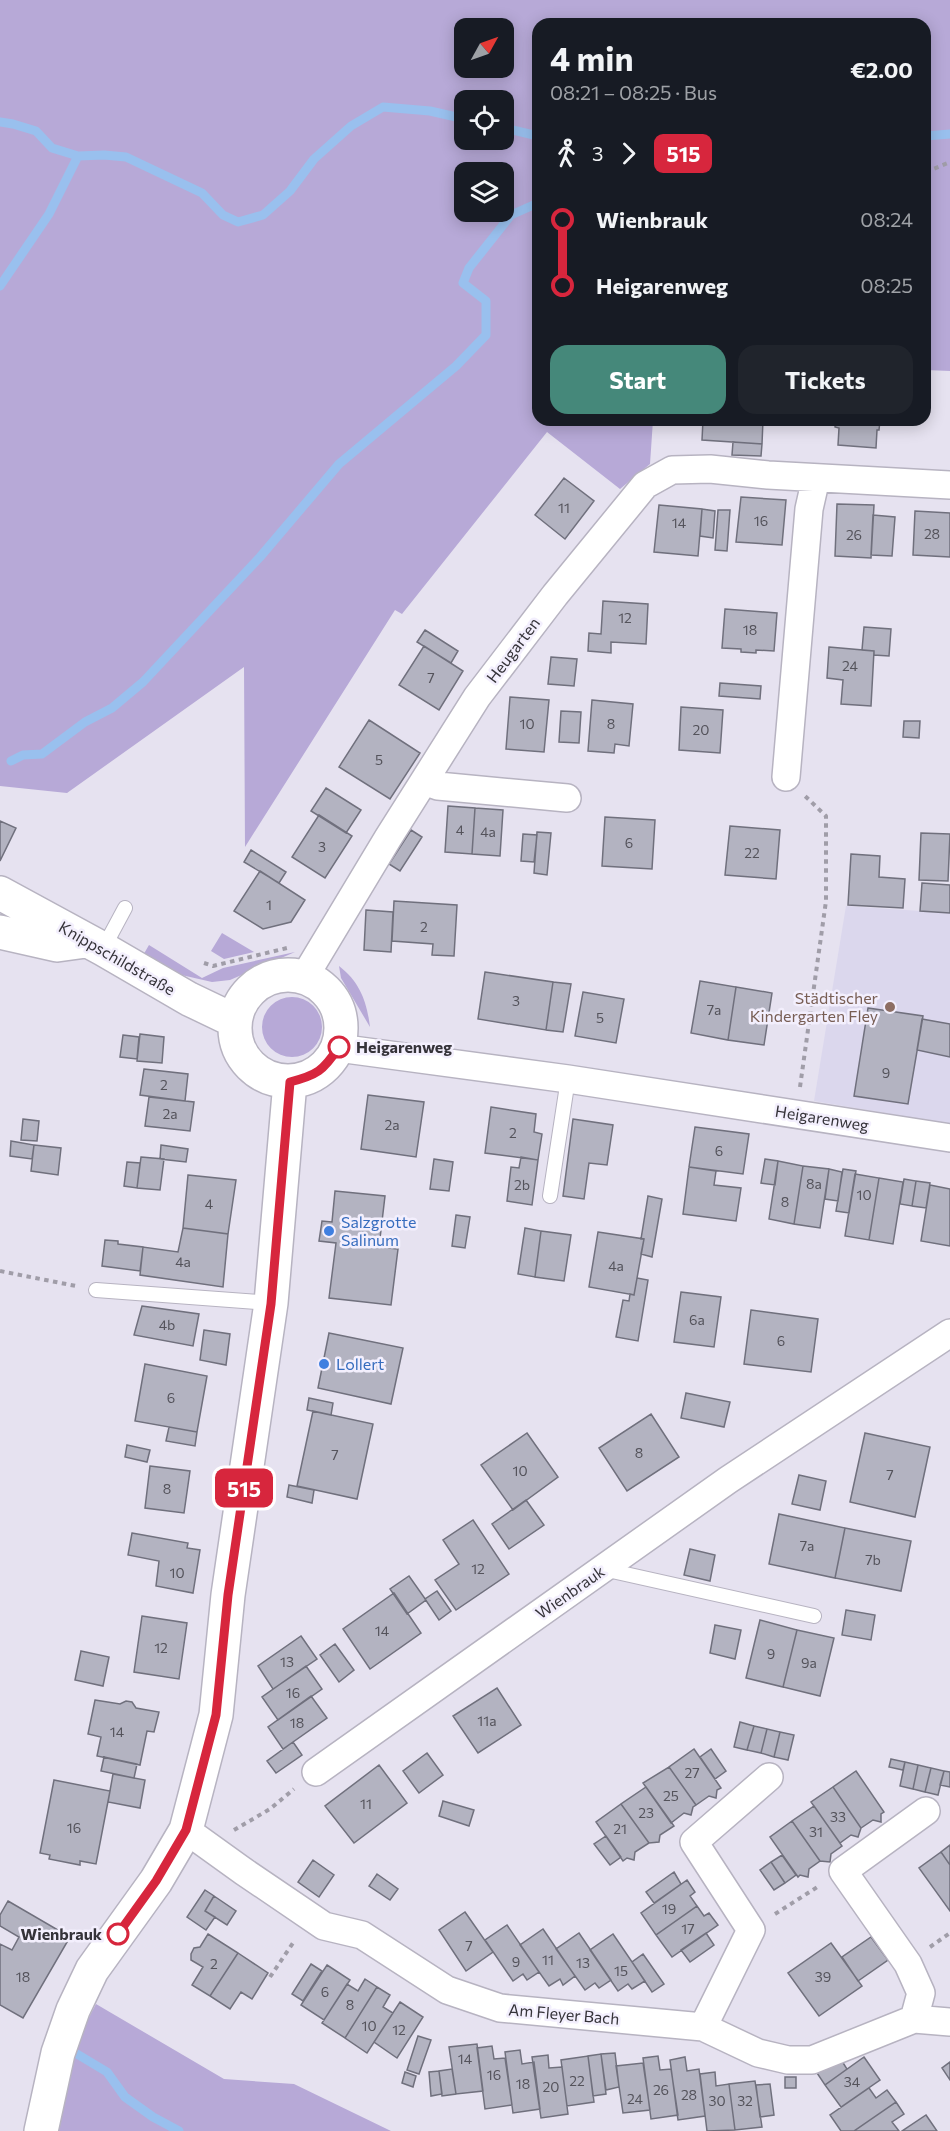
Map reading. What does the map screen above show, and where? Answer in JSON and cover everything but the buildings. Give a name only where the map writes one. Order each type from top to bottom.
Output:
[{"type":"street","name":"Heugarten","points":[[312,964],[477,697],[511,651],[645,485],[672,470],[710,469],[816,478],[950,485]]},
{"type":"street","points":[[786,777],[809,509],[816,478]]},
{"type":"street","points":[[424,781],[438,786],[567,798]]},
{"type":"street","name":"Knippschildstraße","points":[[0,893],[95,944],[189,999],[235,1022]]},
{"type":"street","points":[[0,932],[57,945],[95,944]]},
{"type":"street","points":[[312,964],[337,1005],[342,1026],[339,1047],[327,1065],[310,1077],[290,1082],[267,1077],[249,1064],[237,1044],[235,1022],[242,999],[259,982],[312,964]]},
{"type":"street","name":"Heigarenweg","points":[[339,1047],[568,1079],[950,1138]]},
{"type":"street","points":[[42,2131],[58,2052],[73,2010],[92,1970],[156,1881],[186,1830],[216,1715],[228,1595],[271,1304],[290,1082]]},
{"type":"street","name":"Wienbrauk","points":[[316,1772],[728,1480],[950,1333]]},
{"type":"street","points":[[704,2027],[751,1930],[694,1842],[769,1777]]},
{"type":"street","points":[[915,2019],[921,1993],[908,1964],[843,1871],[926,1811]]},
{"type":"street","name":"Am Fleyer Bach","points":[[186,1830],[324,1926],[362,1935],[447,1990],[500,2008],[704,2027],[758,2053],[788,2060],[812,2060],[915,2019],[950,2022]]},
{"type":"lane","points":[[95,944],[125,908]]},
{"type":"lane","points":[[550,1196],[568,1079]]},
{"type":"lane","points":[[96,1290],[271,1304]]},
{"type":"lane","points":[[603,1569],[814,1616]]},
{"type":"path","points":[[931,170],[950,162]]},
{"type":"path","points":[[786,777],[826,816],[826,901],[796,1114]]},
{"type":"path","points":[[204,963],[213,966],[297,946],[312,964]]},
{"type":"path","points":[[0,1271],[96,1290]]},
{"type":"path","points":[[233,1831],[270,1809],[316,1772]]},
{"type":"path","points":[[751,1930],[843,1871]]},
{"type":"path","points":[[270,1977],[311,1917]]},
{"type":"shaded area","points":[[0,0],[950,0],[950,371],[931,370],[931,18],[532,18],[532,426],[653,426],[650,464],[620,489],[547,432],[402,614],[395,610],[245,847],[244,667],[67,793],[0,786]]},
{"type":"shaded area","name":"Städtischer Kindergarten Fley","points":[[846,906],[950,913],[950,1124],[814,1101]]},
{"type":"shaded area","points":[[222,933],[254,952],[224,959],[211,951]]},
{"type":"shaded area","points":[[149,945],[202,978],[223,968],[295,952],[230,980],[212,982],[177,974],[142,957]]},
{"type":"shaded area","points":[[339,966],[352,979],[361,993],[370,1027],[341,978]]},
{"type":"shaded area","points":[[292,997],[313,1006],[322,1027],[313,1048],[292,1057],[271,1048],[262,1027],[271,1006]]},
{"type":"shaded area","points":[[96,2004],[224,2079],[294,2084],[391,2131],[55,2131],[66,2082],[81,2035]]},
{"type":"waterway","points":[[0,122],[36,131],[52,148],[78,156],[126,157],[202,193],[223,215],[238,222],[263,215],[290,191],[314,159],[351,126],[383,107],[430,111],[454,116]]},
{"type":"waterway","points":[[514,130],[532,135]]},
{"type":"waterway","points":[[931,136],[950,134]]},
{"type":"waterway","points":[[0,286],[49,214],[78,156]]},
{"type":"waterway","points":[[11,761],[23,755],[42,754],[85,722],[112,708],[143,682],[260,557],[339,464],[456,366],[486,335],[486,301],[463,283],[469,268],[511,215],[532,206]]},
{"type":"waterway","points":[[77,2054],[107,2072],[125,2097],[153,2117],[179,2131]]},
{"type":"bus line","name":"515","points":[[118,1934],[156,1881],[186,1830],[216,1715],[228,1595],[271,1304],[290,1082],[310,1077],[327,1065],[339,1047]]},
{"type":"place","name":"Städtischer Kindergarten Fley","points":[[890,1007]]},
{"type":"place","name":"Heigarenweg","points":[[339,1047]]},
{"type":"place","name":"Salzgrotte Salinum","points":[[329,1231]]},
{"type":"place","name":"Lollert","points":[[324,1364]]},
{"type":"place","name":"Wienbrauk","points":[[118,1934]]}]
